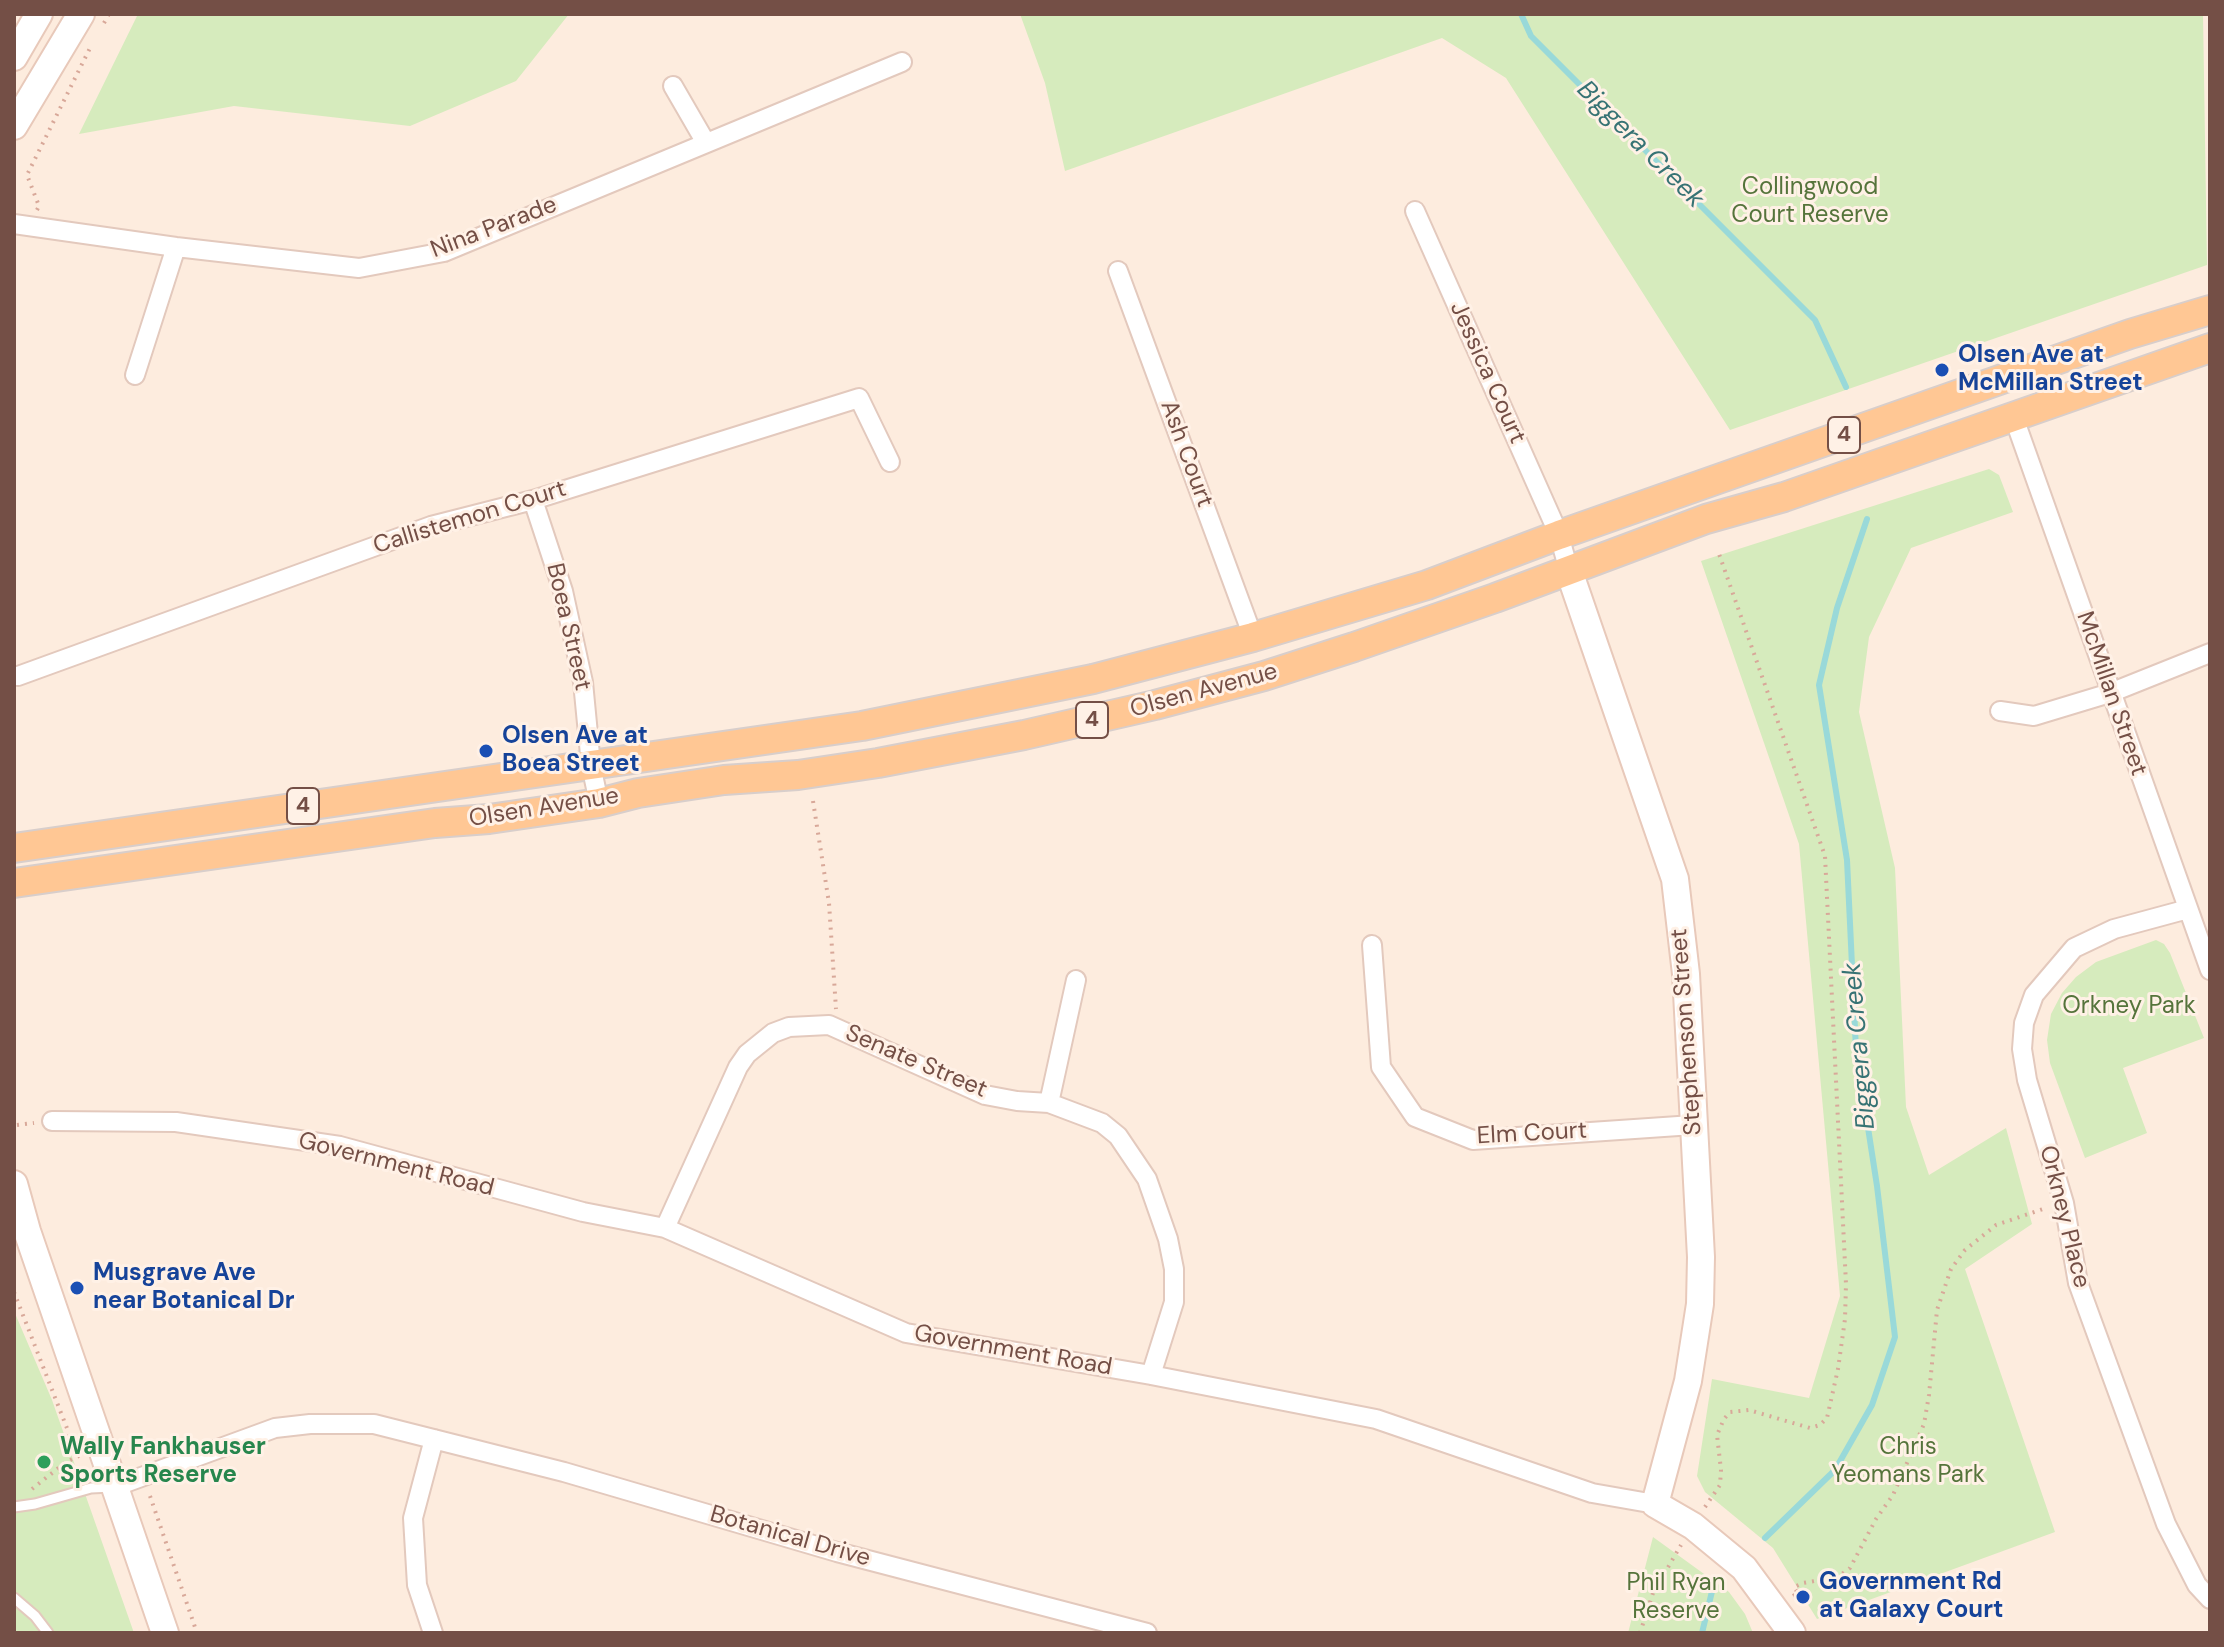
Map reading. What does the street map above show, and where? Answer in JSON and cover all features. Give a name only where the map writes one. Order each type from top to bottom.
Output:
[{"type":"main road","name":"Olsen Avenue","points":[[14,848],[862,726],[1093,679],[1253,637],[1427,585],[1559,535],[2130,334],[2210,310]]},
{"type":"main road","name":"Olsen Avenue","points":[[14,883],[435,823],[489,819],[724,780],[798,775],[939,753],[1098,719],[1264,676],[1368,643],[1706,519],[1784,497],[2210,348]]},
{"type":"street","points":[[14,57],[39,14]]},
{"type":"street","points":[[14,126],[92,20]]},
{"type":"street","name":"Nina Parade","points":[[22,224],[176,247],[359,268],[444,252],[902,62]]},
{"type":"street","points":[[673,86],[706,143]]},
{"type":"street","name":"Jessica Court","points":[[1415,211],[1559,535],[1569,571]]},
{"type":"street","points":[[135,375],[176,247]]},
{"type":"street","name":"Ash Court","points":[[1118,271],[1253,637]]},
{"type":"street","name":"Callistemon Court","points":[[18,676],[431,526],[533,500],[859,398],[890,462]]},
{"type":"street","name":"McMillan Street","points":[[2014,418],[2188,909],[2202,926],[2210,970]]},
{"type":"street","name":"Boea Street","points":[[533,500],[570,622],[583,682],[591,765],[599,803]]},
{"type":"street","name":"Stephenson Street","points":[[1569,571],[1675,879],[1686,974],[1701,1257],[1700,1304],[1688,1381],[1655,1504]]},
{"type":"street","points":[[2000,711],[2034,716],[2110,693],[2210,653]]},
{"type":"street","points":[[14,899],[47,878]]},
{"type":"street","name":"Orkney Place","points":[[2188,909],[2114,929],[2074,948],[2034,995],[2024,1023],[2022,1049],[2027,1080],[2064,1203],[2078,1283],[2144,1467],[2183,1561],[2197,1585],[2210,1599]]},
{"type":"street","name":"Elm Court","points":[[1372,945],[1381,1067],[1415,1117],[1473,1140],[1693,1125]]},
{"type":"street","points":[[1049,1103],[1076,980]]},
{"type":"street","name":"Senate Street","points":[[665,1228],[738,1067],[747,1054],[773,1033],[789,1027],[829,1025],[985,1095],[1049,1103],[1102,1123],[1118,1136],[1147,1179],[1168,1239],[1174,1269],[1174,1302],[1151,1375]]},
{"type":"street","name":"Government Road","points":[[52,1121],[176,1122],[340,1146],[583,1212],[665,1228],[906,1333],[1151,1375],[1376,1419],[1592,1493],[1655,1504],[1693,1526],[1744,1568],[1792,1633]]},
{"type":"street","points":[[14,1184],[27,1231],[165,1633]]},
{"type":"street","points":[[14,1206],[27,1231]]},
{"type":"street","name":"Botanical Drive","points":[[114,1487],[275,1428],[310,1424],[374,1424],[564,1472],[837,1552],[1147,1633]]},
{"type":"street","points":[[433,1633],[417,1585],[413,1518],[434,1439]]},
{"type":"lane","points":[[14,1507],[91,1488],[114,1487]]},
{"type":"lane","points":[[14,1598],[35,1616],[48,1633]]},
{"type":"path","points":[[92,20],[109,14]]},
{"type":"path","points":[[22,224],[39,206],[27,175],[96,38]]},
{"type":"path","points":[[1640,1633],[1653,1593],[1720,1485],[1717,1435],[1724,1419],[1730,1412],[1749,1410],[1810,1428],[1820,1425],[1827,1418],[1845,1319],[1846,1284],[1825,856],[1718,551]]},
{"type":"path","points":[[813,801],[829,903],[836,1008],[829,1025]]},
{"type":"path","points":[[1773,1607],[1798,1593],[1794,1587],[1844,1574],[1893,1495],[1924,1424],[1933,1329],[1951,1269],[1965,1250],[1996,1225],[2064,1203]]},
{"type":"path","points":[[30,1491],[66,1462],[79,1456]]},
{"type":"path","points":[[150,1496],[197,1633]]},
{"type":"green space","points":[[138,14],[569,14],[516,81],[410,126],[234,106],[79,134]]},
{"type":"green space","name":"Collingwood Court Reserve","points":[[1020,14],[2203,14],[2207,265],[1730,430],[1506,78],[1442,38],[1065,171],[1045,83]]},
{"type":"green space","name":"Chris Yeomans Park","points":[[1989,469],[1999,475],[2013,512],[1911,548],[1869,637],[1859,712],[1895,868],[1906,1107],[1929,1175],[2006,1128],[2032,1224],[1965,1269],[2055,1532],[1817,1619],[1773,1548],[1705,1492],[1697,1476],[1712,1379],[1809,1398],[1840,1296],[1799,844],[1701,561]]},
{"type":"green space","name":"Orkney Park","points":[[2156,940],[2164,944],[2170,953],[2204,1038],[2123,1068],[2147,1133],[2085,1158],[2050,1063],[2047,1040],[2051,1014],[2062,993],[2096,962]]},
{"type":"green space","name":"Wally Fankhauser Sports Reserve","points":[[14,1311],[52,1400],[134,1633],[14,1633]]},
{"type":"green space","name":"Phil Ryan Reserve","points":[[1653,1537],[1729,1592],[1745,1614],[1753,1633],[1628,1633]]},
{"type":"waterway","name":"Biggera Creek","points":[[1521,14],[1531,36],[1815,320],[1846,387]]},
{"type":"waterway","name":"Biggera Creek","points":[[1765,1538],[1835,1470],[1872,1405],[1895,1337],[1877,1186],[1856,1050],[1847,860],[1819,685],[1837,608],[1867,519]]},
{"type":"waterway","name":"Biggera Creek","points":[[1702,1633],[1714,1583]]},
{"type":"place","name":"Olsen Ave at McMillan Street","points":[[1942,370]]},
{"type":"place","name":"Olsen Ave at Boea Street","points":[[486,751]]},
{"type":"place","name":"Musgrave Ave near Botanical Dr","points":[[77,1288]]},
{"type":"place","name":"Wally Fankhauser Sports Reserve","points":[[44,1462]]},
{"type":"place","name":"Government Rd at Galaxy Court","points":[[1803,1597]]}]
